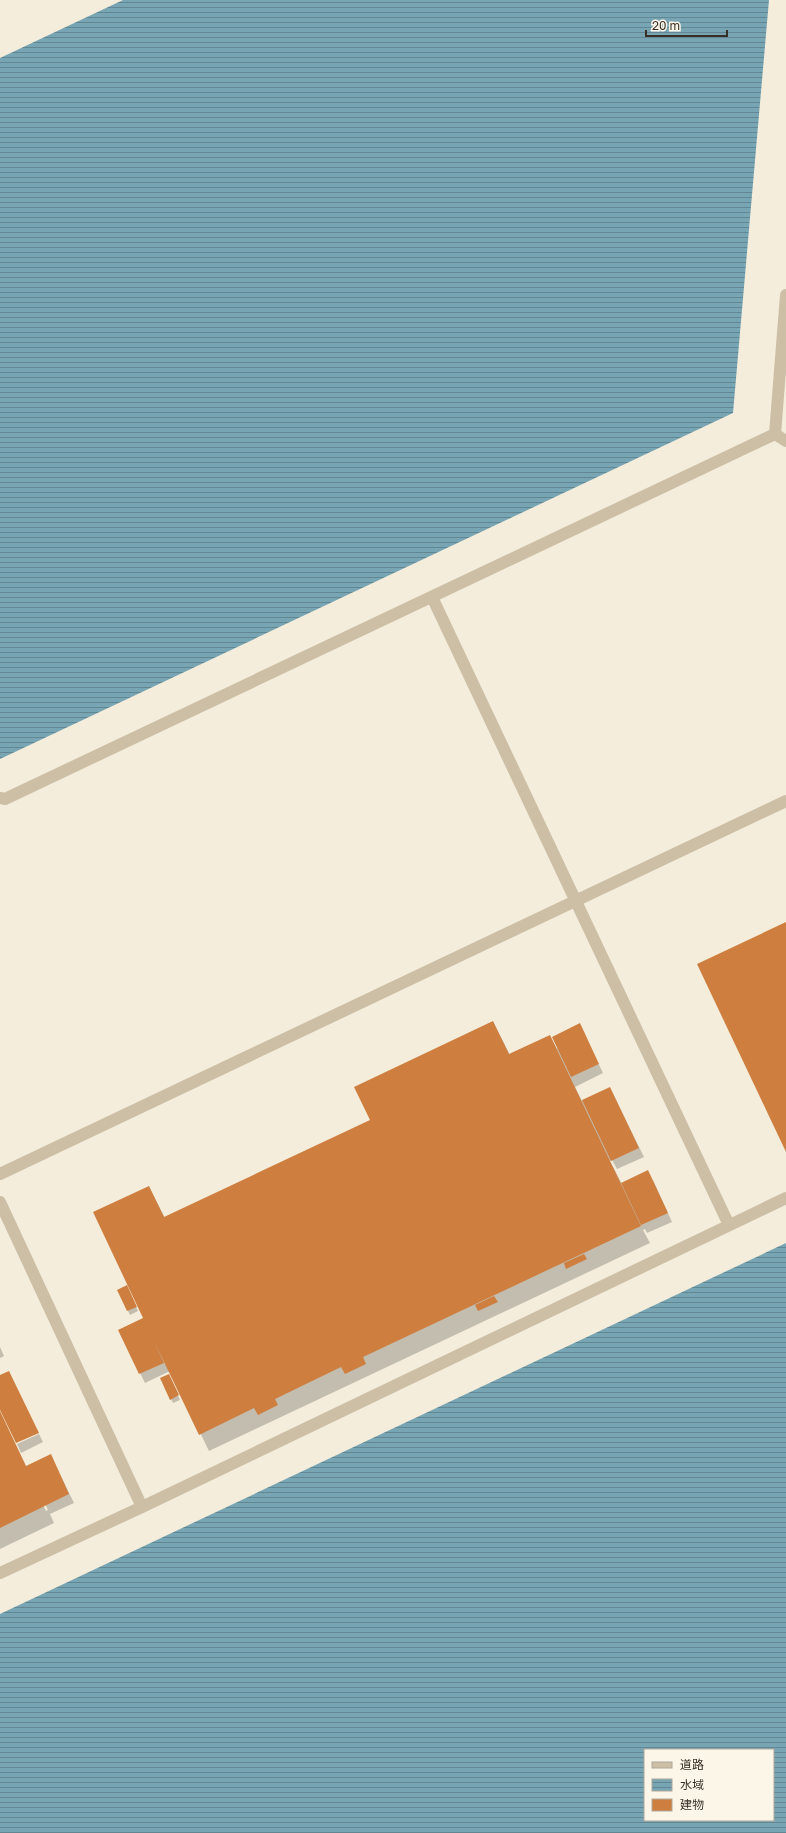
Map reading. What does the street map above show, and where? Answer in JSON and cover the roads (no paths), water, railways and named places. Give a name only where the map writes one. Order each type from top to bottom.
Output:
[{"type":"lane","points":[[775,434],[786,295]]},
{"type":"lane","points":[[775,434],[786,441]]},
{"type":"lane","points":[[0,798],[5,799],[775,434]]},
{"type":"lane","points":[[432,597],[577,900],[729,1225]]},
{"type":"lane","points":[[0,1174],[786,801]]},
{"type":"lane","points":[[0,1573],[142,1507],[786,1198]]},
{"type":"lane","points":[[0,1202],[142,1507]]},
{"type":"water","points":[[123,0],[769,0],[733,413],[0,759],[0,58]]},
{"type":"water","points":[[786,1243],[786,1833],[0,1833],[0,1614]]}]
